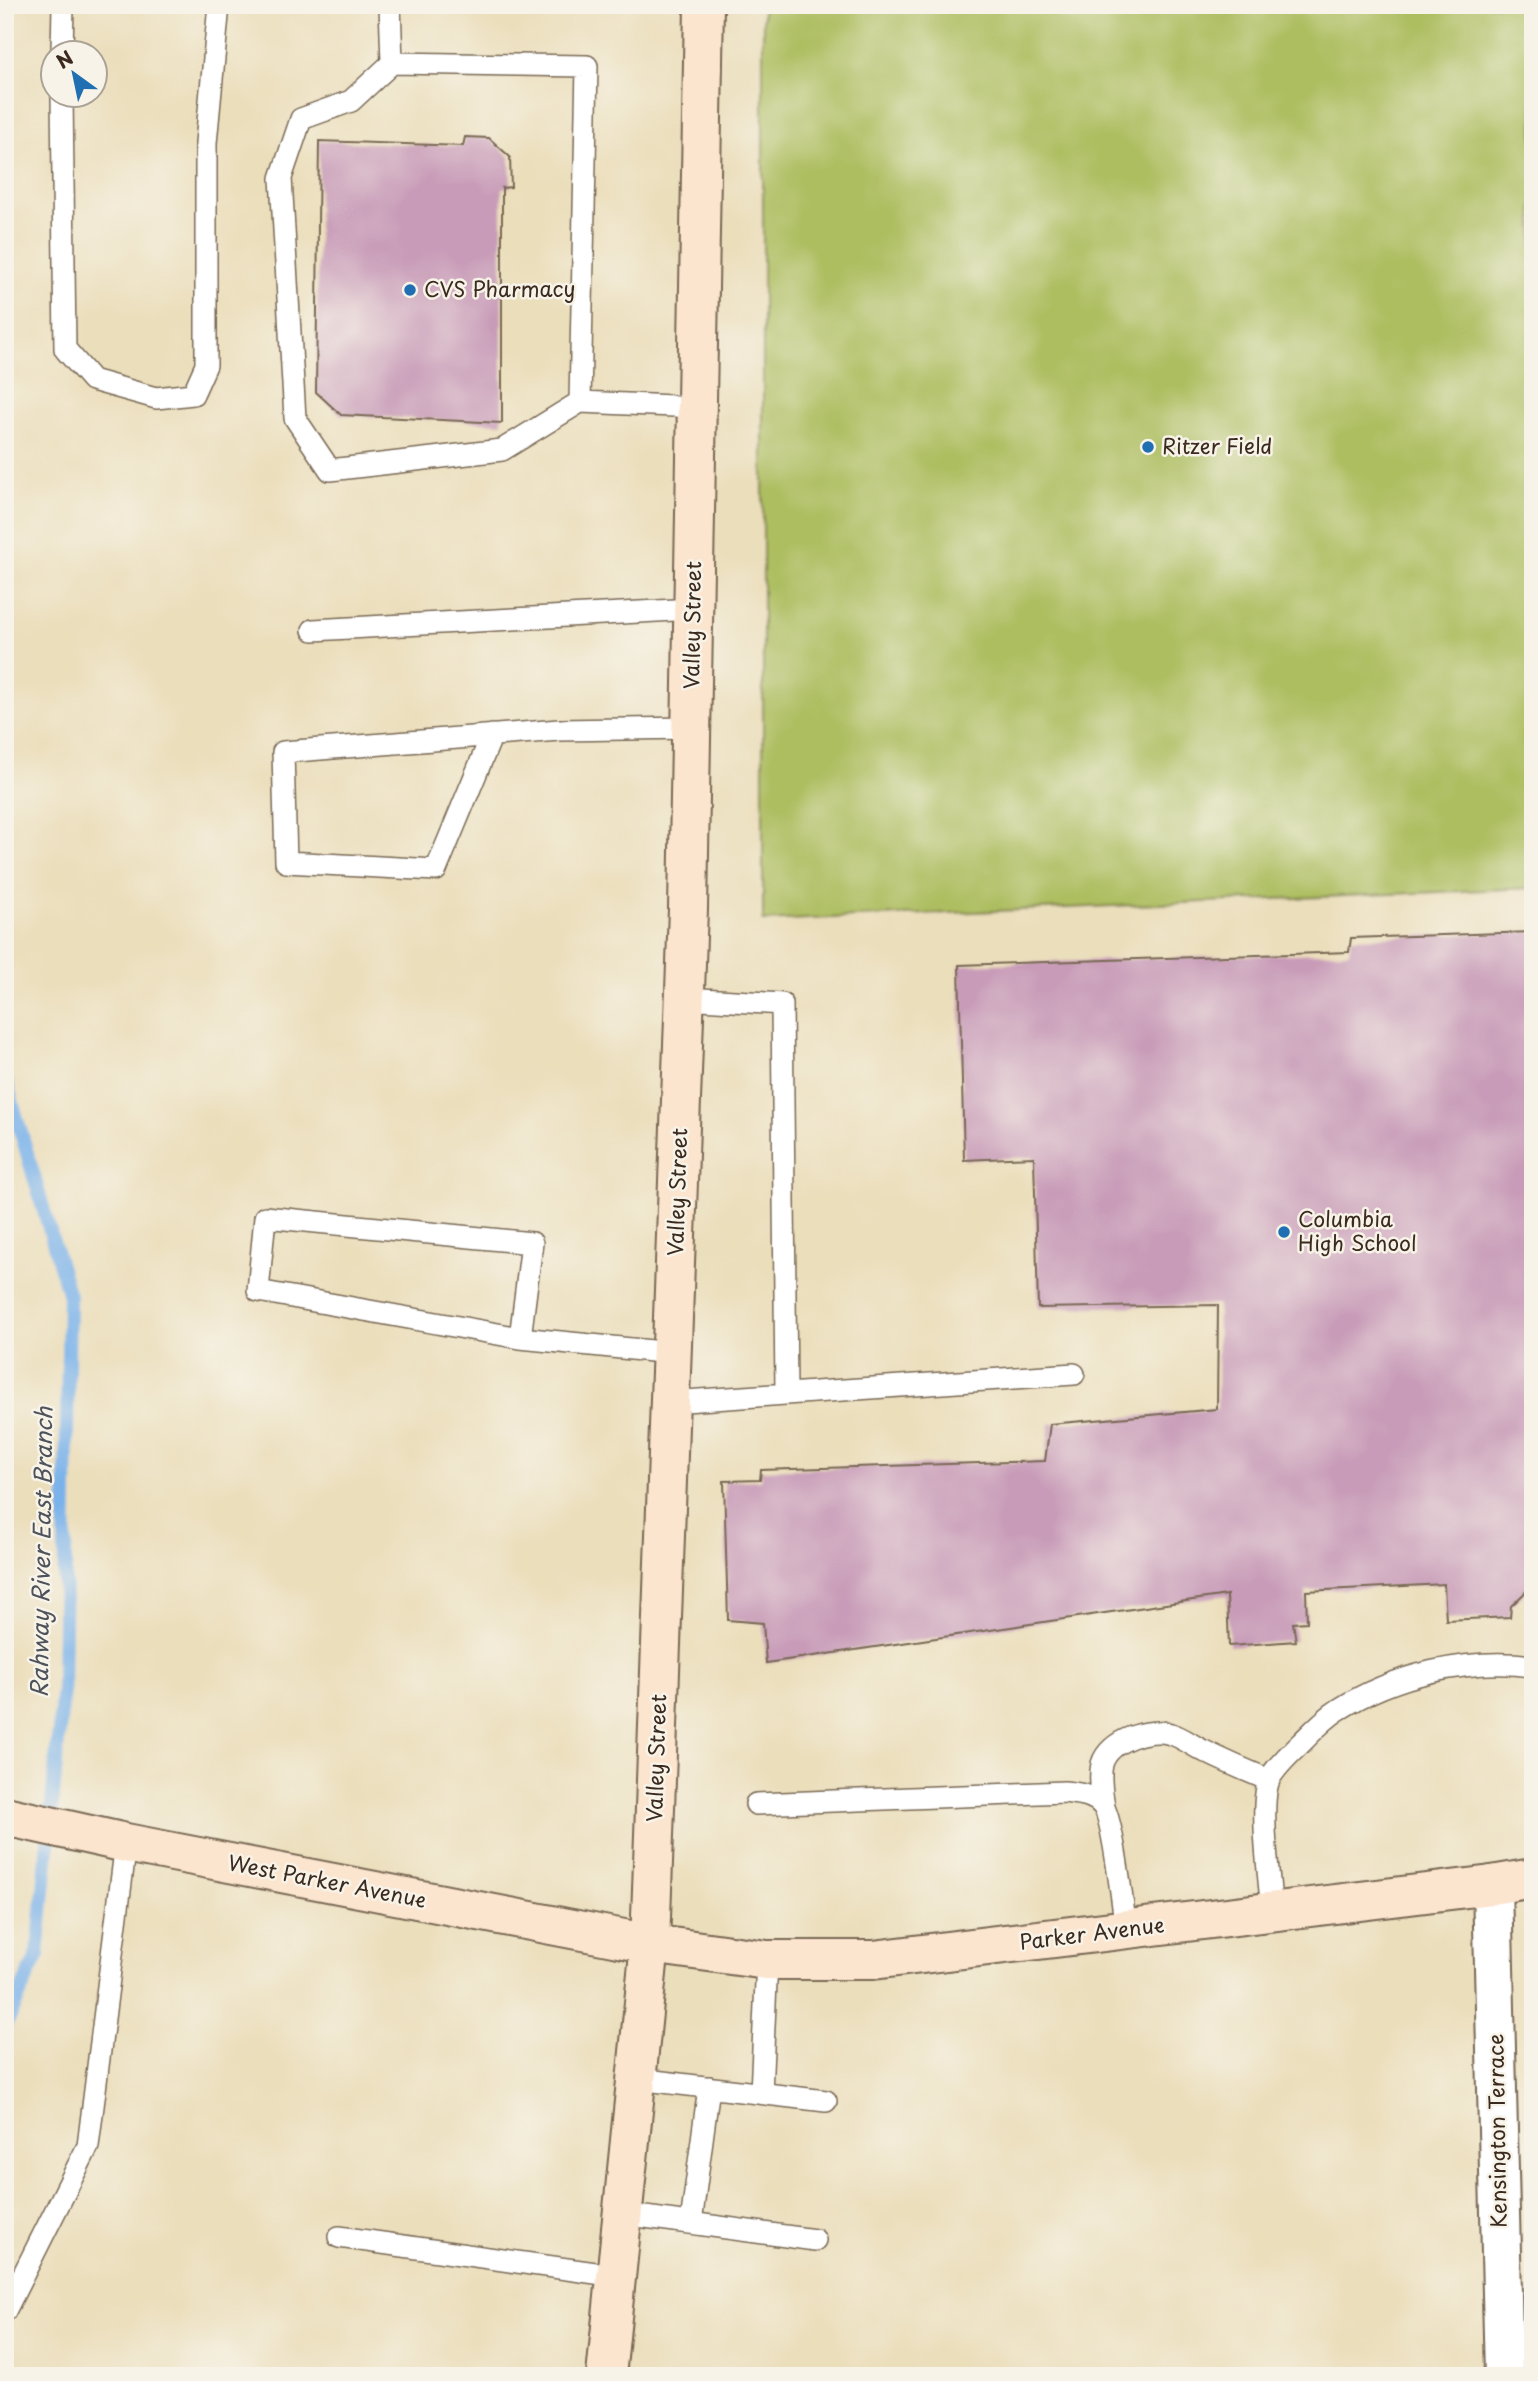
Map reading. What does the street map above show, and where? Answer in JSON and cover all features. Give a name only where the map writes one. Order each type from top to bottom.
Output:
[{"type":"main road","name":"Valley Street","points":[[606,2376],[650,1944],[685,998],[705,5]]},
{"type":"main road","name":"West Parker Avenue","points":[[8,1816],[126,1843],[650,1944]]},
{"type":"main road","name":"Parker Avenue","points":[[650,1944],[767,1961],[873,1960],[1533,1878]]},
{"type":"street","name":"Kensington Terrace","points":[[1492,1885],[1504,2376]]},
{"type":"lane","points":[[62,38],[63,5]]},
{"type":"lane","points":[[62,108],[65,349],[92,380],[156,398],[193,394],[206,365],[206,143],[219,5]]},
{"type":"lane","points":[[390,5],[392,63]]},
{"type":"lane","points":[[580,402],[587,66],[392,63],[352,101],[301,119],[281,178],[295,418],[330,470],[502,450],[580,402],[697,407]]},
{"type":"lane","points":[[313,630],[693,608]]},
{"type":"lane","points":[[492,736],[436,870],[286,862],[283,752],[559,730],[691,728]]},
{"type":"lane","points":[[685,998],[782,1004],[786,1393]]},
{"type":"lane","points":[[520,1338],[532,1243],[265,1217],[258,1291],[520,1338],[672,1353]]},
{"type":"lane","points":[[670,1402],[1074,1374]]},
{"type":"lane","points":[[1272,1912],[1265,1808],[1269,1780],[1315,1729],[1335,1712],[1360,1697],[1427,1673],[1459,1665],[1533,1666]]},
{"type":"lane","points":[[1126,1930],[1100,1778],[1103,1762],[1109,1752],[1123,1741],[1147,1732],[1170,1733],[1269,1780]]},
{"type":"lane","points":[[756,1804],[1064,1792],[1088,1795],[1104,1807]]},
{"type":"lane","points":[[5,2311],[88,2146],[126,1843]]},
{"type":"lane","points":[[761,2093],[767,1961]]},
{"type":"lane","points":[[637,2079],[826,2101]]},
{"type":"lane","points":[[691,2223],[709,2087]]},
{"type":"lane","points":[[623,2214],[815,2240]]},
{"type":"lane","points":[[339,2237],[617,2276]]},
{"type":"green space","name":"Ritzer Field","points":[[763,5],[1533,5],[1533,888],[763,921]]},
{"type":"building","name":"CVS Pharmacy","points":[[465,137],[489,138],[510,157],[511,187],[502,188],[502,423],[341,415],[316,392],[319,141],[463,146]]},
{"type":"building","name":"Columbia High School","points":[[1533,932],[1533,1585],[1511,1606],[1510,1617],[1446,1620],[1444,1584],[1306,1591],[1307,1622],[1293,1623],[1296,1641],[1229,1646],[1227,1595],[766,1663],[763,1623],[728,1620],[724,1481],[760,1480],[761,1470],[1045,1461],[1050,1424],[1217,1409],[1218,1305],[1038,1308],[1034,1157],[964,1160],[959,965],[1349,952],[1351,938]]},
{"type":"waterway","name":"Rahway River East Branch","points":[[5,1078],[69,1296],[63,1688],[38,1954],[5,2027]]},
{"type":"place","name":"CVS Pharmacy","points":[[410,290]]},
{"type":"place","name":"Ritzer Field","points":[[1148,447]]},
{"type":"place","name":"Columbia High School","points":[[1284,1232]]}]
